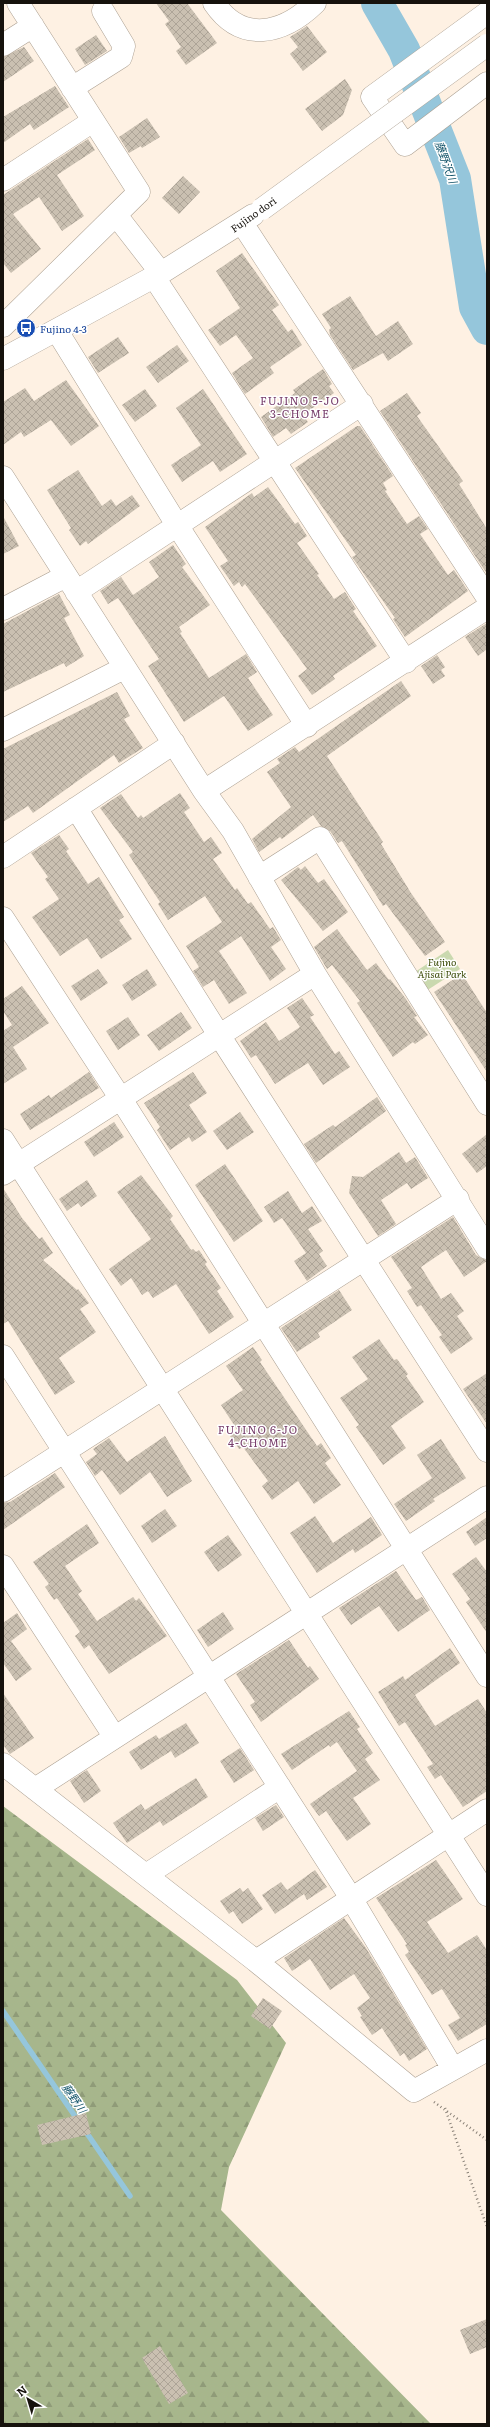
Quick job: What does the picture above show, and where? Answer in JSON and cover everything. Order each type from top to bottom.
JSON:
[{"type":"street","points":[[3,326],[139,192],[18,3]]},
{"type":"street","points":[[214,3],[222,16],[239,28],[262,32],[304,14],[315,3]]},
{"type":"street","points":[[72,88],[121,57],[124,46],[103,11]]},
{"type":"street","points":[[487,12],[372,97],[405,145],[487,83]]},
{"type":"street","points":[[3,45],[33,26]]},
{"type":"street","name":"Fujino dori","points":[[4,355],[57,331],[158,275],[242,223],[487,45]]},
{"type":"street","points":[[3,180],[93,121]]},
{"type":"street","points":[[116,215],[158,275],[275,460],[406,662]]},
{"type":"street","points":[[242,223],[487,597]]},
{"type":"street","points":[[57,331],[177,525],[307,726]]},
{"type":"street","points":[[3,609],[71,584],[177,525],[362,404]]},
{"type":"street","points":[[3,477],[11,505],[71,584],[204,791],[233,831],[315,974],[458,1199],[487,1248]]},
{"type":"street","points":[[204,791],[406,662],[487,608]]},
{"type":"street","points":[[3,730],[124,668]]},
{"type":"street","points":[[3,857],[174,743]]},
{"type":"street","points":[[76,808],[219,1036],[487,1451]]},
{"type":"street","points":[[259,877],[320,838],[487,1104]]},
{"type":"street","points":[[3,918],[121,1099],[487,1676]]},
{"type":"street","points":[[11,1169],[315,974]]},
{"type":"street","points":[[3,1140],[11,1169],[162,1388],[487,1895]]},
{"type":"street","points":[[3,1490],[458,1199]]},
{"type":"street","points":[[3,1356],[351,1898],[453,2069]]},
{"type":"street","points":[[35,1789],[114,1736],[487,1497]]},
{"type":"street","points":[[3,1566],[114,1736]]},
{"type":"street","points":[[3,1764],[256,1961],[414,2091],[487,2050]]},
{"type":"street","points":[[146,1875],[280,1787]]},
{"type":"street","points":[[256,1961],[487,1810]]},
{"type":"path","points":[[414,2091],[445,2108],[487,2140]]},
{"type":"path","points":[[445,2108],[487,2227]]},
{"type":"green space","name":"Fujino Ajisai Park","points":[[448,950],[460,969],[426,991],[415,972]]},
{"type":"green space","points":[[3,1806],[237,1980],[286,2043],[229,2167],[221,2210],[431,2424],[3,2424]]},
{"type":"building","points":[[156,3],[187,3],[217,43],[186,65],[176,51],[181,47],[165,24],[169,21]]},
{"type":"building","points":[[307,26],[327,52],[303,71],[290,54],[298,47],[290,37]]},
{"type":"building","points":[[96,35],[107,51],[85,65],[75,49]]},
{"type":"building","points":[[24,47],[34,61],[3,82],[3,57]]},
{"type":"building","points":[[345,79],[352,90],[343,115],[322,131],[305,109]]},
{"type":"building","points":[[55,86],[69,107],[34,130],[30,124],[3,143],[3,117]]},
{"type":"building","points":[[147,118],[160,137],[142,148],[141,146],[129,153],[119,137]]},
{"type":"building","points":[[88,139],[95,150],[57,175],[84,216],[62,231],[39,197],[13,214],[41,249],[11,273],[3,263],[3,195]]},
{"type":"building","points":[[183,176],[200,192],[179,214],[162,198]]},
{"type":"building","points":[[242,253],[279,305],[272,310],[288,332],[292,329],[302,345],[270,367],[274,373],[245,394],[232,373],[253,358],[236,335],[220,346],[208,330],[240,308],[216,271]]},
{"type":"building","points":[[350,296],[376,336],[398,321],[413,344],[388,361],[383,353],[353,370],[330,335],[329,330],[331,328],[322,314]]},
{"type":"building","points":[[118,337],[129,353],[98,373],[88,357]]},
{"type":"building","points":[[177,345],[189,361],[158,383],[146,367]]},
{"type":"building","points":[[323,369],[332,384],[329,386],[334,393],[303,415],[308,422],[291,434],[286,428],[273,437],[261,417],[295,393],[293,390]]},
{"type":"building","points":[[66,380],[99,426],[71,446],[51,420],[24,437],[21,432],[3,445],[3,402],[25,388],[34,401]]},
{"type":"building","points":[[145,389],[157,406],[135,422],[122,405]]},
{"type":"building","points":[[203,389],[247,454],[220,472],[213,461],[182,482],[171,465],[201,445],[176,408]]},
{"type":"building","points":[[407,393],[421,413],[417,416],[463,481],[459,484],[487,529],[487,574],[380,411]]},
{"type":"building","points":[[357,426],[360,426],[393,476],[383,483],[387,490],[385,491],[407,524],[419,516],[428,529],[420,534],[448,575],[454,570],[468,591],[405,637],[393,619],[395,618],[352,557],[356,555],[295,468]]},
{"type":"building","points":[[78,470],[102,506],[111,499],[116,506],[132,495],[140,506],[88,544],[86,541],[80,546],[69,530],[71,528],[47,490]]},
{"type":"building","points":[[268,487],[295,524],[298,522],[307,536],[297,543],[319,574],[317,575],[334,599],[345,592],[356,609],[353,611],[377,646],[333,676],[335,679],[312,695],[298,676],[307,669],[245,584],[242,587],[239,582],[234,586],[220,566],[228,561],[205,527],[252,493],[254,497]]},
{"type":"building","points":[[3,516],[19,546],[3,554]]},
{"type":"building","points":[[173,545],[186,564],[182,567],[210,605],[179,627],[182,632],[180,633],[209,678],[246,654],[257,672],[248,678],[273,715],[248,731],[224,696],[184,722],[148,666],[159,659],[118,598],[108,604],[100,591],[121,577],[133,595],[159,577],[149,562]]},
{"type":"building","points":[[59,594],[70,615],[64,618],[84,656],[66,667],[64,663],[3,692],[3,624]]},
{"type":"building","points":[[487,623],[487,649],[478,656],[465,637]]},
{"type":"building","points":[[437,655],[445,667],[441,670],[445,676],[433,684],[421,666]]},
{"type":"building","points":[[401,681],[411,696],[327,756],[383,842],[381,844],[411,893],[445,942],[425,956],[386,904],[383,906],[342,841],[338,843],[330,831],[321,826],[313,815],[282,839],[280,837],[259,852],[252,839],[291,807],[267,772],[280,763],[277,759],[295,747],[299,752]]},
{"type":"building","points":[[117,692],[130,716],[124,719],[143,748],[119,763],[114,755],[33,813],[28,806],[3,822],[3,749]]},
{"type":"building","points":[[180,793],[190,808],[184,812],[204,842],[211,837],[222,853],[213,859],[235,890],[237,888],[248,904],[251,902],[270,929],[273,927],[281,940],[271,947],[286,969],[270,981],[241,936],[219,951],[247,993],[229,1004],[214,980],[203,987],[193,971],[199,967],[186,946],[222,922],[205,896],[168,920],[158,904],[160,902],[129,855],[133,852],[100,808],[121,794],[138,818],[141,815],[143,818]]},
{"type":"building","points":[[59,835],[69,849],[66,851],[88,884],[99,877],[124,917],[119,920],[132,939],[101,959],[87,938],[60,956],[32,917],[59,899],[45,879],[48,877],[31,853]]},
{"type":"building","points":[[305,866],[318,883],[324,879],[348,912],[323,931],[281,880],[298,867],[301,870]]},
{"type":"building","points":[[337,929],[367,970],[376,963],[389,980],[390,979],[406,999],[417,1016],[414,1017],[428,1035],[415,1044],[413,1042],[393,1057],[357,1003],[360,1001],[332,965],[327,969],[314,947]]},
{"type":"building","points":[[98,969],[108,983],[81,1001],[71,986]]},
{"type":"building","points":[[147,969],[157,985],[132,1001],[122,985]]},
{"type":"building","points":[[462,974],[487,1013],[487,1072],[434,992]]},
{"type":"building","points":[[22,986],[49,1023],[13,1047],[27,1069],[3,1084],[3,1031],[12,1025],[3,1011],[3,999]]},
{"type":"building","points":[[302,998],[314,1015],[310,1017],[335,1054],[339,1051],[350,1067],[323,1085],[308,1063],[275,1084],[256,1055],[251,1058],[240,1041],[266,1022],[279,1041],[300,1027],[287,1008]]},
{"type":"building","points":[[181,1012],[192,1028],[159,1051],[147,1035]]},
{"type":"building","points":[[128,1017],[140,1035],[118,1050],[106,1031]]},
{"type":"building","points":[[89,1072],[99,1088],[30,1130],[20,1114],[49,1095],[51,1098]]},
{"type":"building","points":[[193,1072],[207,1093],[189,1105],[207,1132],[192,1142],[189,1137],[170,1150],[157,1130],[160,1127],[144,1103]]},
{"type":"building","points":[[377,1097],[386,1111],[316,1163],[304,1144],[333,1125],[335,1127]]},
{"type":"building","points":[[240,1112],[254,1132],[227,1150],[213,1131]]},
{"type":"building","points":[[114,1122],[124,1137],[94,1157],[84,1142]]},
{"type":"building","points":[[487,1134],[487,1166],[477,1173],[462,1154]]},
{"type":"building","points":[[399,1152],[406,1163],[415,1157],[428,1178],[411,1189],[407,1183],[381,1200],[396,1224],[378,1236],[349,1193],[352,1176],[363,1177]]},
{"type":"building","points":[[225,1164],[263,1221],[234,1242],[195,1185]]},
{"type":"building","points":[[141,1175],[173,1216],[170,1219],[191,1250],[193,1249],[196,1252],[199,1250],[207,1262],[205,1264],[221,1288],[217,1291],[234,1317],[209,1334],[176,1284],[153,1298],[148,1291],[142,1295],[131,1278],[121,1286],[109,1269],[151,1239],[117,1192]]},
{"type":"building","points":[[87,1180],[97,1196],[81,1207],[78,1203],[67,1211],[59,1199]]},
{"type":"building","points":[[3,1188],[22,1218],[39,1239],[42,1237],[53,1253],[43,1260],[77,1290],[78,1289],[89,1303],[80,1309],[96,1332],[59,1358],[75,1382],[55,1395],[8,1321],[3,1324]]},
{"type":"building","points":[[288,1191],[302,1213],[312,1206],[322,1221],[308,1229],[323,1251],[319,1254],[327,1266],[307,1281],[294,1261],[306,1253],[282,1218],[274,1223],[264,1207]]},
{"type":"building","points":[[453,1217],[476,1255],[487,1261],[464,1277],[446,1250],[421,1267],[441,1299],[451,1293],[464,1311],[457,1316],[473,1339],[451,1354],[439,1337],[442,1335],[421,1305],[417,1307],[407,1291],[412,1288],[391,1257]]},
{"type":"building","points":[[339,1290],[352,1310],[318,1333],[320,1337],[297,1352],[281,1328]]},
{"type":"building","points":[[379,1339],[394,1360],[397,1359],[408,1374],[406,1376],[424,1402],[391,1426],[406,1448],[383,1465],[356,1427],[359,1425],[340,1398],[368,1379],[352,1357]]},
{"type":"building","points":[[253,1347],[262,1360],[260,1362],[317,1446],[321,1443],[331,1458],[325,1463],[341,1485],[314,1504],[298,1481],[272,1500],[262,1486],[268,1481],[243,1447],[239,1449],[230,1436],[238,1431],[221,1405],[243,1390],[226,1366]]},
{"type":"building","points":[[487,1373],[487,1424],[463,1389]]},
{"type":"building","points":[[165,1436],[192,1481],[167,1497],[150,1472],[120,1495],[102,1470],[95,1476],[86,1462],[97,1454],[93,1449],[109,1438],[127,1462]]},
{"type":"building","points":[[441,1439],[466,1478],[433,1499],[435,1501],[406,1521],[394,1504],[432,1478],[417,1455]]},
{"type":"building","points":[[55,1473],[65,1487],[3,1530],[3,1503],[10,1502]]},
{"type":"building","points":[[165,1509],[177,1526],[152,1543],[141,1526]]},
{"type":"building","points":[[315,1516],[333,1543],[371,1517],[382,1535],[355,1553],[353,1549],[317,1573],[290,1533]]},
{"type":"building","points":[[487,1517],[487,1538],[475,1546],[466,1532]]},
{"type":"building","points":[[87,1524],[99,1543],[65,1566],[82,1591],[78,1594],[97,1621],[133,1597],[136,1601],[139,1598],[167,1636],[109,1674],[89,1645],[84,1649],[75,1636],[80,1632],[57,1598],[54,1600],[45,1587],[49,1584],[33,1562]]},
{"type":"building","points":[[228,1535],[242,1555],[218,1572],[204,1552]]},
{"type":"building","points":[[476,1557],[487,1572],[487,1633],[466,1602],[470,1599],[452,1574]]},
{"type":"building","points":[[396,1571],[416,1600],[422,1597],[430,1610],[398,1632],[379,1606],[351,1625],[339,1608]]},
{"type":"building","points":[[223,1612],[234,1629],[208,1647],[197,1630]]},
{"type":"building","points":[[17,1613],[27,1629],[11,1641],[32,1669],[16,1681],[3,1663],[3,1623]]},
{"type":"building","points":[[289,1640],[308,1668],[310,1666],[319,1679],[261,1722],[250,1705],[255,1702],[236,1674]]},
{"type":"building","points":[[450,1648],[460,1663],[415,1695],[435,1726],[478,1699],[487,1713],[487,1791],[463,1807],[441,1775],[435,1779],[427,1767],[433,1764],[405,1722],[399,1726],[378,1692],[403,1676],[405,1680]]},
{"type":"building","points":[[3,1693],[34,1738],[10,1754],[3,1745]]},
{"type":"building","points":[[349,1711],[360,1727],[357,1729],[373,1753],[365,1759],[380,1780],[353,1798],[371,1824],[347,1841],[326,1811],[319,1816],[310,1804],[357,1771],[337,1742],[330,1747],[329,1745],[292,1770],[281,1754]]},
{"type":"building","points":[[186,1723],[199,1743],[175,1758],[171,1751],[141,1770],[129,1752],[156,1735],[159,1739]]},
{"type":"building","points":[[240,1748],[254,1770],[234,1783],[220,1761]]},
{"type":"building","points":[[87,1770],[101,1791],[84,1803],[70,1781]]},
{"type":"building","points":[[196,1778],[208,1797],[163,1826],[160,1821],[127,1843],[113,1823],[141,1804],[145,1810]]},
{"type":"building","points":[[276,1805],[284,1817],[263,1831],[255,1818]]},
{"type":"building","points":[[436,1860],[463,1899],[427,1922],[448,1953],[477,1935],[487,1950],[487,2024],[458,2041],[448,2025],[460,2018],[442,1989],[432,1995],[405,1955],[409,1952],[405,1945],[407,1944],[376,1898]]},
{"type":"building","points":[[315,1870],[327,1887],[307,1900],[304,1894],[275,1914],[262,1895],[281,1882],[287,1890]]},
{"type":"building","points":[[240,1888],[243,1892],[248,1888],[263,1909],[242,1924],[233,1911],[229,1914],[220,1901]]},
{"type":"building","points":[[344,1918],[366,1948],[427,2049],[409,2061],[404,2053],[400,2056],[382,2028],[372,2035],[360,2017],[362,2016],[357,2008],[370,1998],[354,1974],[330,1990],[310,1959],[292,1971],[284,1958]]},
{"type":"building","points":[[263,1998],[282,2011],[270,2029],[251,2016]]},
{"type":"building","points":[[86,2113],[91,2134],[42,2145],[37,2125]]},
{"type":"building","points":[[487,2319],[487,2347],[470,2354],[460,2330]]},
{"type":"building","points":[[160,2346],[188,2393],[169,2404],[142,2358]]},
{"type":"waterway","name":"藤野沢川","points":[[377,3],[404,50],[455,179],[475,307],[487,329]]},
{"type":"waterway","name":"藤野川","points":[[3,2011],[79,2122]]},
{"type":"waterway","name":"藤野川","points":[[84,2129],[130,2196]]},
{"type":"place","name":"Fujino 4-3","points":[[26,328]]},
{"type":"district","name":"FUJINO 5-JO 3-CHOME","points":[[300,406]]},
{"type":"district","name":"FUJINO 6-JO 4-CHOME","points":[[258,1435]]}]
